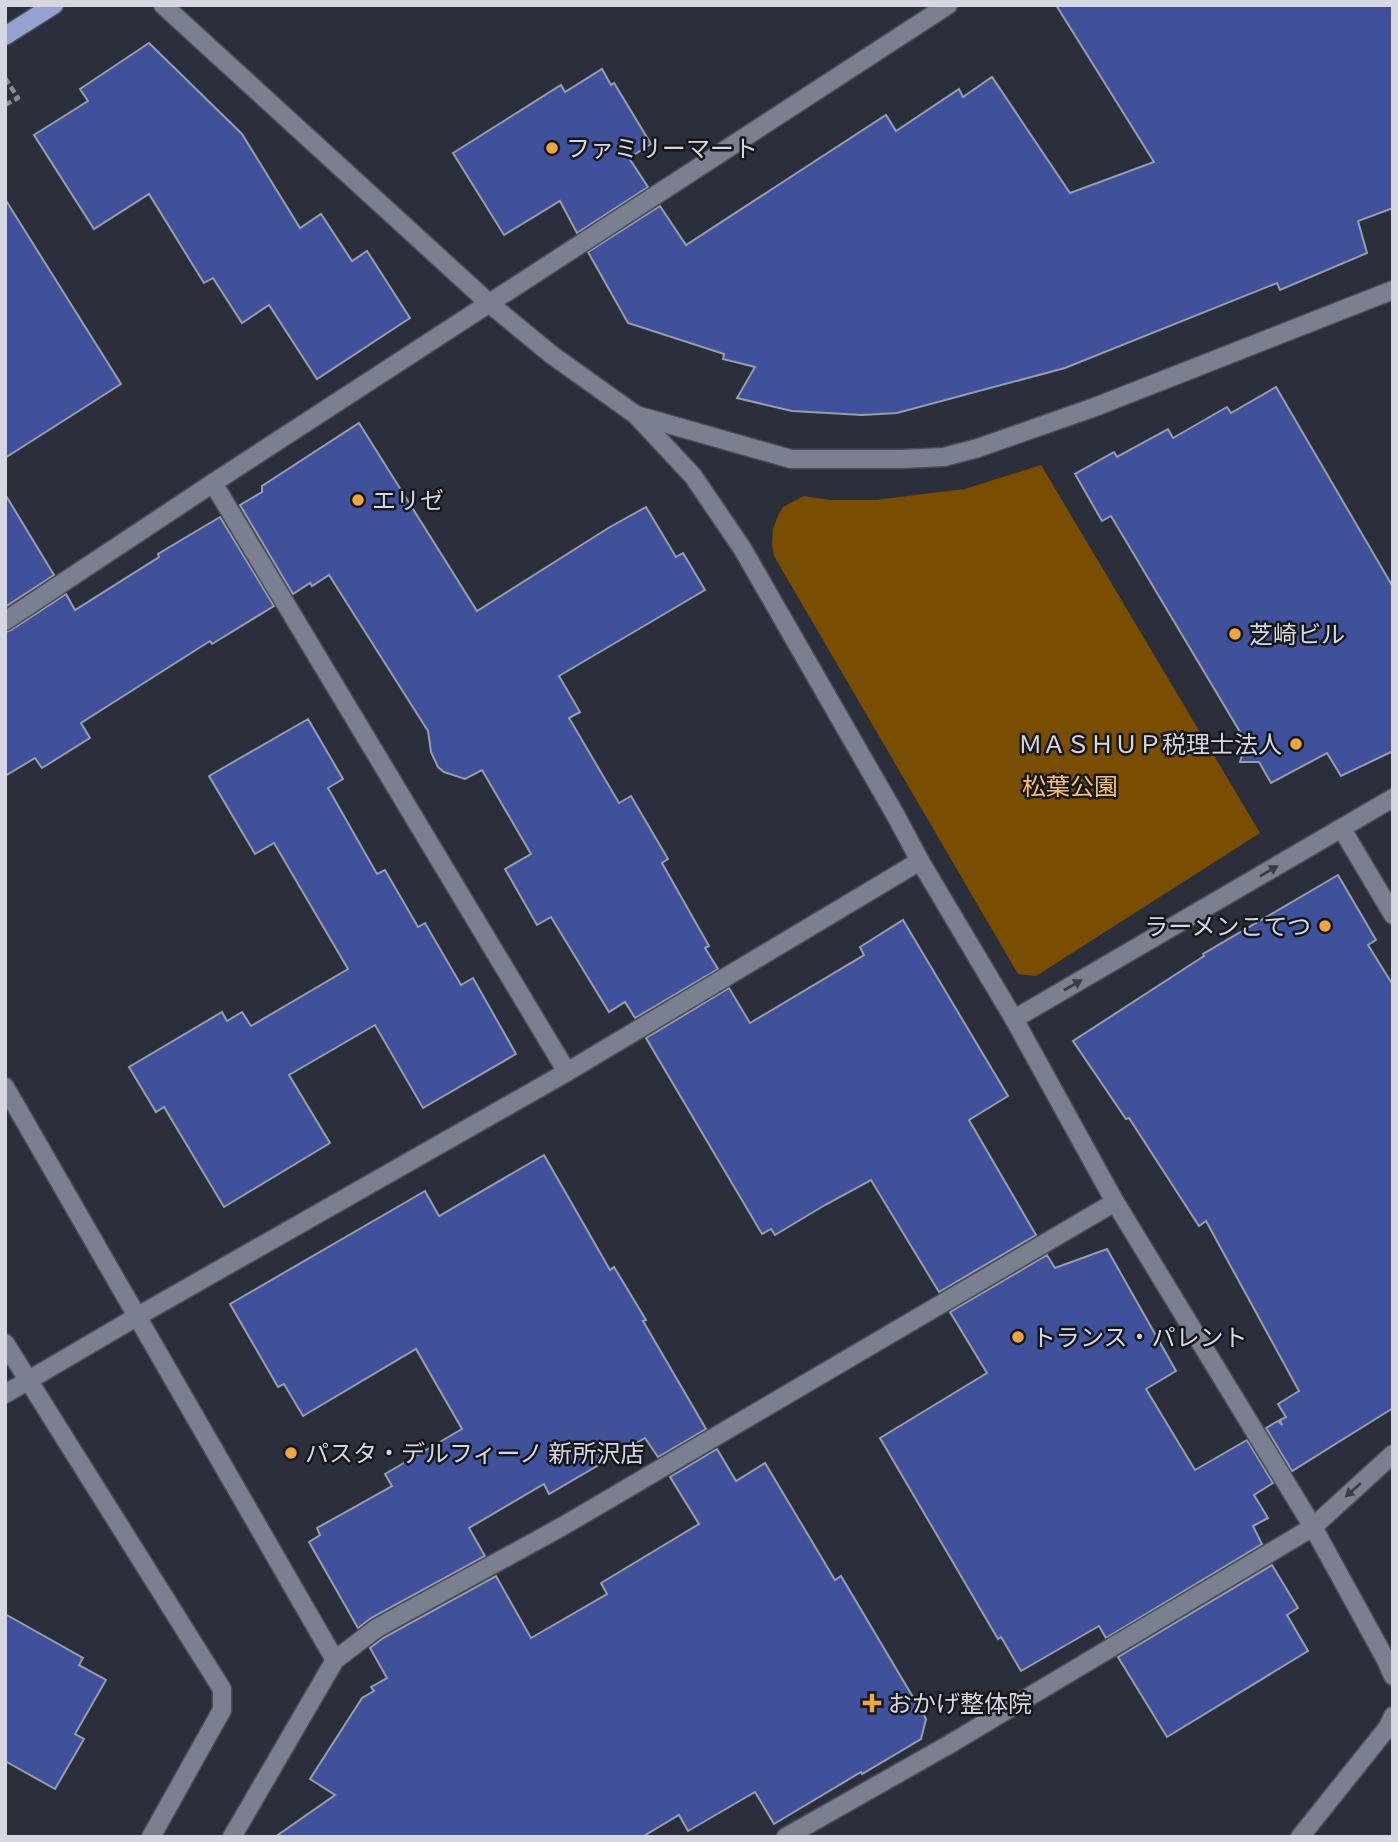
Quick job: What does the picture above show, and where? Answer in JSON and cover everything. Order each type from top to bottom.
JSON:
[{"type":"main road","points":[[5,36],[54,5]]},
{"type":"street","points":[[163,5],[490,304],[552,355],[636,415],[693,476],[742,548],[896,816],[919,861],[1014,1019],[1115,1202],[1313,1527],[1387,1660],[1393,1676]]},
{"type":"street","points":[[5,621],[213,482],[948,5]]},
{"type":"street","points":[[636,415],[791,458],[845,460],[944,457],[978,449],[1094,407],[1393,290]]},
{"type":"street","points":[[213,482],[567,1072]]},
{"type":"street","points":[[1014,1019],[1393,798]]},
{"type":"street","points":[[1342,829],[1393,915]]},
{"type":"street","points":[[5,1394],[567,1072],[919,861]]},
{"type":"street","points":[[5,1087],[335,1660]]},
{"type":"street","points":[[232,1837],[335,1660],[377,1628],[563,1526],[1115,1202]]},
{"type":"street","points":[[5,1343],[222,1689],[222,1710],[151,1837]]},
{"type":"street","points":[[786,1837],[950,1744],[1313,1527],[1393,1454]]},
{"type":"street","points":[[1300,1837],[1388,1727],[1393,1716]]},
{"type":"path","points":[[5,78],[18,97],[5,105]]},
{"type":"green space","name":"松葉公園","points":[[1041,465],[1260,833],[1036,976],[1018,974],[774,556],[772,544],[773,529],[783,507],[804,496],[830,500],[876,500],[965,489]]},
{"type":"building","points":[[1056,5],[1393,5],[1393,208],[1358,221],[1367,253],[1280,290],[1277,283],[1065,368],[897,413],[862,415],[792,411],[737,398],[755,367],[723,359],[724,354],[628,323],[588,252],[660,206],[686,245],[886,115],[896,131],[959,89],[963,97],[992,77],[1070,193],[1154,162]]},
{"type":"building","points":[[149,43],[242,134],[300,228],[321,214],[352,261],[367,251],[410,318],[317,379],[269,305],[242,323],[213,278],[204,283],[149,194],[94,229],[34,135],[88,101],[80,89]]},
{"type":"building","name":"ファミリーマート","points":[[602,69],[611,85],[614,83],[651,144],[629,158],[648,187],[577,233],[560,201],[504,235],[453,153],[561,85],[565,92]]},
{"type":"building","points":[[5,199],[121,384],[5,458]]},
{"type":"building","points":[[1276,387],[1393,587],[1393,751],[1341,776],[1327,753],[1271,783],[1259,762],[1240,762],[1246,742],[1111,516],[1102,521],[1075,474],[1114,452],[1117,457],[1168,429],[1173,438],[1227,407],[1231,413]]},
{"type":"building","points":[[359,423],[477,611],[646,507],[676,557],[683,553],[705,590],[559,676],[580,712],[569,718],[619,803],[631,796],[668,859],[662,863],[709,946],[705,948],[718,969],[635,1018],[625,1002],[609,1012],[551,917],[537,925],[505,869],[531,854],[482,770],[465,779],[444,772],[438,767],[431,752],[428,731],[329,575],[293,594],[240,505],[262,492],[262,486]]},
{"type":"building","points":[[5,494],[54,575],[5,607]]},
{"type":"building","points":[[220,517],[274,606],[212,644],[210,641],[81,723],[90,738],[42,768],[35,758],[5,776],[5,632],[66,594],[75,610],[159,557],[158,554]]},
{"type":"building","points":[[308,719],[343,779],[328,788],[377,874],[385,870],[418,927],[425,923],[461,985],[473,978],[516,1054],[423,1108],[375,1025],[289,1075],[330,1143],[224,1207],[164,1107],[156,1112],[129,1067],[222,1012],[227,1021],[242,1012],[251,1026],[348,969],[274,843],[255,854],[209,776]]},
{"type":"building","points":[[1338,875],[1376,940],[1368,945],[1393,985],[1393,1408],[1292,1471],[1266,1428],[1278,1421],[1282,1425],[1280,1420],[1286,1417],[1278,1404],[1299,1391],[1206,1221],[1199,1226],[1129,1118],[1126,1119],[1073,1041],[1204,956],[1203,954]]},
{"type":"building","points":[[903,920],[1008,1096],[969,1120],[1036,1235],[939,1292],[871,1180],[775,1235],[771,1229],[762,1234],[646,1038],[729,988],[750,1023],[864,955],[860,947]]},
{"type":"building","points":[[544,1155],[610,1270],[614,1267],[646,1320],[643,1321],[706,1429],[658,1457],[645,1438],[549,1494],[544,1484],[469,1528],[485,1556],[371,1618],[358,1628],[309,1542],[320,1535],[317,1528],[392,1486],[385,1474],[462,1429],[416,1349],[303,1416],[284,1384],[278,1387],[230,1304],[425,1191],[439,1216]]},
{"type":"building","points":[[1107,1249],[1176,1371],[1146,1389],[1195,1470],[1247,1440],[1273,1483],[1254,1495],[1268,1518],[1253,1526],[1262,1544],[1106,1638],[1099,1626],[1021,1671],[1001,1637],[998,1639],[880,1438],[987,1373],[950,1312],[1047,1255],[1055,1268]]},
{"type":"building","points":[[717,1449],[736,1481],[765,1463],[835,1580],[841,1576],[926,1719],[921,1739],[774,1824],[755,1792],[688,1831],[679,1815],[642,1837],[275,1837],[335,1795],[310,1779],[362,1698],[374,1691],[371,1687],[387,1678],[370,1648],[383,1638],[496,1576],[531,1638],[607,1594],[601,1583],[699,1524],[670,1477]]},
{"type":"building","points":[[1272,1565],[1298,1608],[1287,1615],[1308,1651],[1167,1737],[1118,1657]]},
{"type":"building","points":[[5,1614],[83,1658],[79,1665],[106,1680],[75,1734],[84,1739],[55,1789],[5,1761]]},
{"type":"place","name":"ファミリーマート","points":[[552,148]]},
{"type":"place","name":"エリゼ","points":[[358,500]]},
{"type":"place","name":"芝崎ビル","points":[[1235,634]]},
{"type":"place","name":"ＭＡＳＨＵＰ税理士法人","points":[[1296,744]]},
{"type":"place","name":"ラーメンこてつ","points":[[1325,926]]},
{"type":"place","name":"トランス・パレント","points":[[1018,1337]]},
{"type":"place","name":"パスタ・デルフィーノ 新所沢店","points":[[291,1453]]},
{"type":"place","name":"おかげ整体院","points":[[872,1703]]}]
